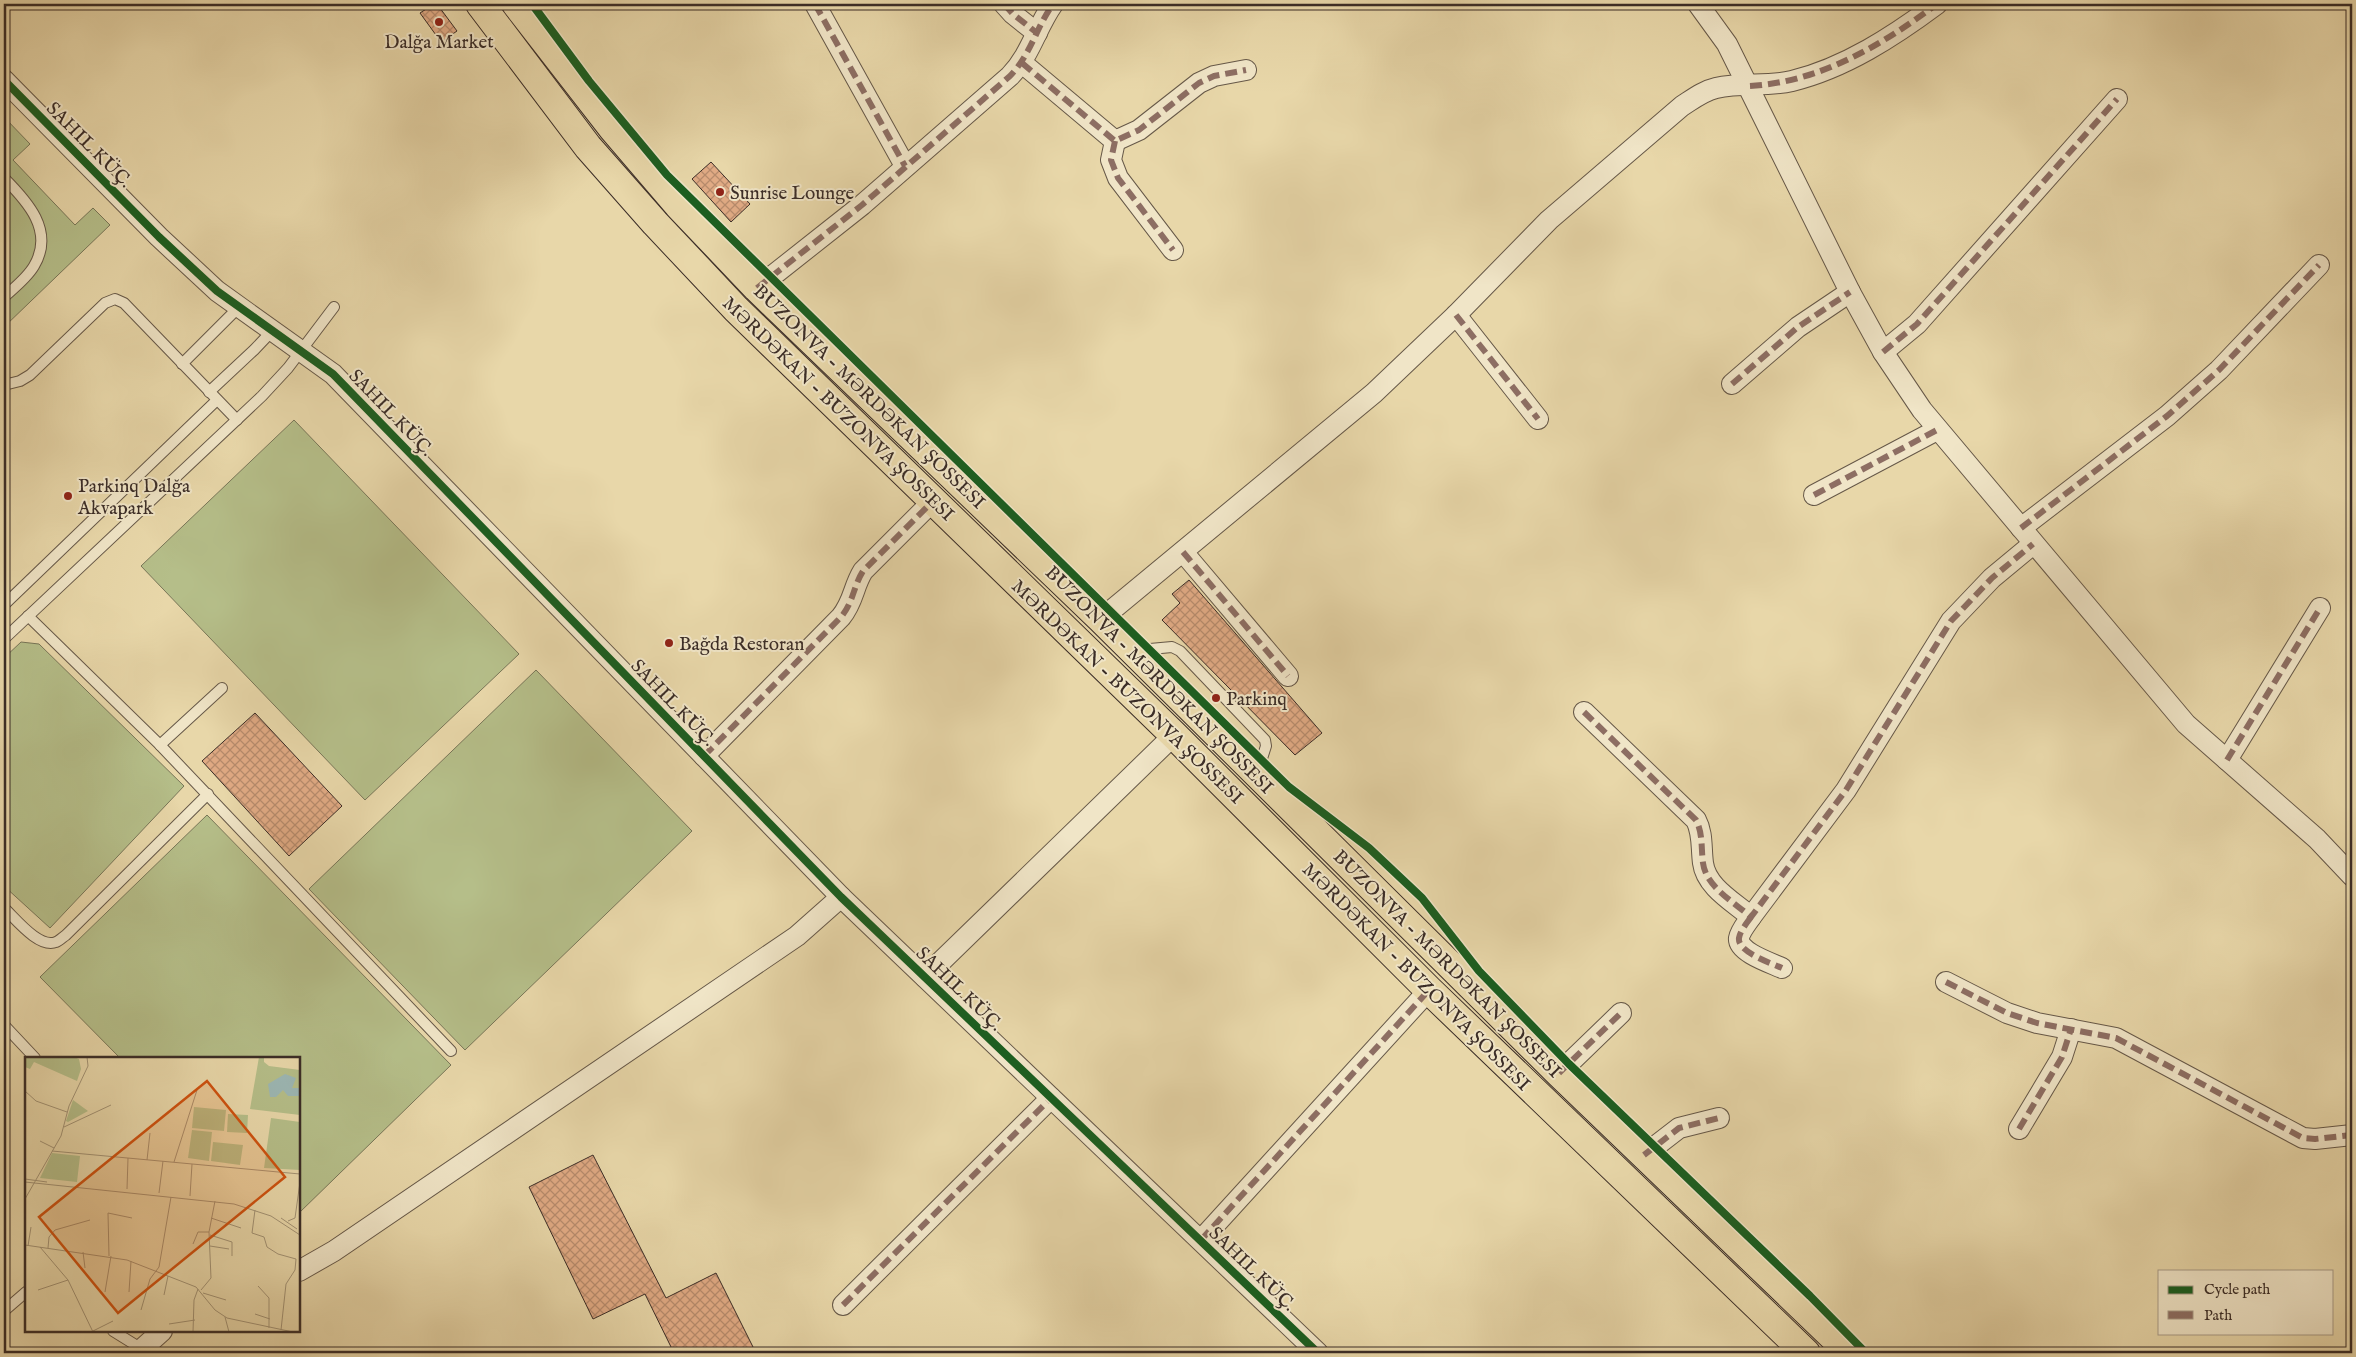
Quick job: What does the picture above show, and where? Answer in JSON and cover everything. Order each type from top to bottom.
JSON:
[{"type":"main road","name":"MƏRDƏKAN - BUZONVA ŞOSSESI","points":[[480,4],[588,146],[655,224],[736,309],[1174,735],[1429,990],[1806,1353]]},
{"type":"main road","name":"BUZONVA - MƏRDƏKAN ŞOSSESI","points":[[516,4],[618,136],[678,205],[757,288],[1101,619],[1559,1073],[1850,1353]]},
{"type":"street","points":[[815,4],[905,166]]},
{"type":"street","points":[[1004,4],[1013,14],[1037,33]]},
{"type":"street","points":[[757,288],[862,205],[1010,76],[1022,63],[1053,4]]},
{"type":"street","points":[[1698,4],[1728,44],[1850,292],[1883,352],[1937,430],[2186,724],[2317,839],[2352,876]]},
{"type":"street","points":[[1101,619],[1374,393],[1549,220],[1682,106],[1703,92],[1716,88],[1794,81],[1846,61],[1909,24],[1937,4]]},
{"type":"street","points":[[1022,63],[1115,141]]},
{"type":"street","points":[[1115,141],[1139,130],[1199,83],[1214,76],[1246,70]]},
{"type":"street","name":"SAHIL KÜÇ.","points":[[4,80],[192,270],[238,308],[302,350],[333,374],[841,897],[1318,1353]]},
{"type":"street","points":[[1883,352],[1917,324],[2117,99]]},
{"type":"street","points":[[1115,141],[1111,160],[1118,178],[1172,250]]},
{"type":"street","points":[[2021,528],[2167,416],[2218,370],[2318,265]]},
{"type":"street","points":[[1732,384],[1798,327],[1850,292]]},
{"type":"street","points":[[1456,314],[1538,419]]},
{"type":"street","points":[[1814,495],[1937,430]]},
{"type":"street","points":[[704,756],[841,617],[851,605],[857,580],[863,572],[933,501]]},
{"type":"street","points":[[1782,968],[1747,952],[1739,941],[1740,935],[1751,917],[1846,790],[1951,621],[1992,578],[2033,544]]},
{"type":"street","points":[[1184,552],[1288,676]]},
{"type":"street","points":[[2227,760],[2320,608]]},
{"type":"street","points":[[1584,712],[1696,820],[1701,829],[1704,873],[1712,885],[1751,917]]},
{"type":"street","points":[[925,977],[1174,735]]},
{"type":"street","points":[[300,1270],[334,1251],[797,936],[841,897]]},
{"type":"street","points":[[1946,982],[2007,1014],[2036,1023],[2116,1038],[2303,1138],[2316,1139],[2352,1135]]},
{"type":"street","points":[[1201,1240],[1429,990]]},
{"type":"street","points":[[1559,1073],[1622,1013]]},
{"type":"street","points":[[2019,1129],[2059,1063],[2070,1029]]},
{"type":"street","points":[[843,1305],[1051,1098]]},
{"type":"street","points":[[1644,1155],[1679,1128],[1719,1118]]},
{"type":"street","points":[[142,1349],[161,1332]]},
{"type":"lane","points":[[4,178],[27,202],[35,215],[40,229],[41,244],[34,267],[4,297]]},
{"type":"lane","points":[[4,385],[20,381],[30,375],[105,303],[115,299],[124,304],[237,420]]},
{"type":"lane","points":[[4,639],[262,396],[302,350],[334,307]]},
{"type":"lane","points":[[182,364],[238,308]]},
{"type":"lane","points":[[209,392],[272,331]]},
{"type":"lane","points":[[4,606],[217,400]]},
{"type":"lane","points":[[28,616],[208,794],[451,1051]]},
{"type":"lane","points":[[160,745],[222,688]]},
{"type":"lane","points":[[4,908],[37,939],[46,943],[55,942],[66,935],[208,794]]},
{"type":"lane","points":[[4,1025],[34,1057]]},
{"type":"lane","points":[[4,1311],[25,1293]]},
{"type":"lane","points":[[115,1332],[142,1349]]},
{"type":"green space","points":[[4,117],[30,144],[13,160],[75,225],[93,208],[110,225],[4,327]]},
{"type":"green space","points":[[294,420],[519,654],[365,800],[141,566]]},
{"type":"green space","points":[[21,642],[39,644],[184,786],[50,928],[4,886],[4,658]]},
{"type":"green space","points":[[536,670],[692,831],[465,1050],[309,889]]},
{"type":"green space","points":[[207,815],[451,1065],[300,1212],[300,1057],[119,1057],[40,977]]},
{"type":"building","points":[[437,4],[457,31],[441,42],[420,13]]},
{"type":"building","points":[[711,162],[750,204],[731,222],[692,179]]},
{"type":"building","points":[[1189,580],[1322,733],[1295,755],[1162,620],[1180,603],[1172,594]]},
{"type":"building","points":[[255,713],[342,806],[289,856],[202,761]]},
{"type":"building","points":[[593,1155],[666,1298],[716,1273],[756,1353],[674,1353],[645,1294],[593,1319],[529,1187]]},
{"type":"marked path","points":[[815,4],[905,166]]},
{"type":"marked path","points":[[1004,4],[1013,14],[1037,33]]},
{"type":"marked path","points":[[757,288],[862,205],[1010,76],[1023,59],[1053,4]]},
{"type":"marked path","points":[[1750,86],[1776,83],[1801,77],[1849,59],[1894,34],[1937,4]]},
{"type":"marked path","points":[[1022,63],[1115,141],[1139,130],[1199,83],[1214,76],[1246,70]]},
{"type":"marked path","points":[[1883,352],[1917,324],[2117,99]]},
{"type":"marked path","points":[[1115,141],[1111,160],[1118,178],[1173,250]]},
{"type":"marked path","points":[[2021,528],[2167,416],[2219,370],[2319,265]]},
{"type":"marked path","points":[[1732,384],[1798,327],[1850,292]]},
{"type":"marked path","points":[[1456,315],[1538,419]]},
{"type":"marked path","points":[[1814,495],[1937,430]]},
{"type":"marked path","points":[[704,756],[841,617],[849,605],[863,571],[933,501]]},
{"type":"marked path","points":[[1584,712],[1696,820],[1701,835],[1705,872],[1715,887],[1751,917],[1846,790],[1951,621],[1992,578],[2033,544]]},
{"type":"marked path","points":[[1183,552],[1288,676]]},
{"type":"marked path","points":[[2227,760],[2320,608]]},
{"type":"marked path","points":[[1751,917],[1739,938],[1743,948],[1782,968]]},
{"type":"marked path","points":[[1946,982],[2007,1013],[2037,1023],[2116,1038],[2303,1138],[2315,1139],[2352,1135]]},
{"type":"marked path","points":[[1201,1240],[1429,990]]},
{"type":"marked path","points":[[1559,1073],[1621,1013]]},
{"type":"marked path","points":[[2019,1129],[2062,1057],[2071,1029]]},
{"type":"marked path","points":[[843,1305],[1051,1098]]},
{"type":"marked path","points":[[1644,1155],[1679,1128],[1719,1118]]},
{"type":"cycle path","points":[[532,4],[589,81],[667,175],[1289,787],[1369,848],[1422,898],[1479,971],[1569,1064],[1810,1296],[1866,1353]]},
{"type":"cycle path","points":[[4,80],[159,237],[217,291],[333,374],[841,897],[1318,1353]]},
{"type":"place","name":"Dalğa Market","points":[[439,22]]},
{"type":"place","name":"Sunrise Lounge","points":[[720,192]]},
{"type":"place","name":"Parkinq Dalğa Akvapark","points":[[68,496]]},
{"type":"place","name":"Bağda Restoran","points":[[669,643]]},
{"type":"place","name":"Parkinq","points":[[1216,698]]}]
